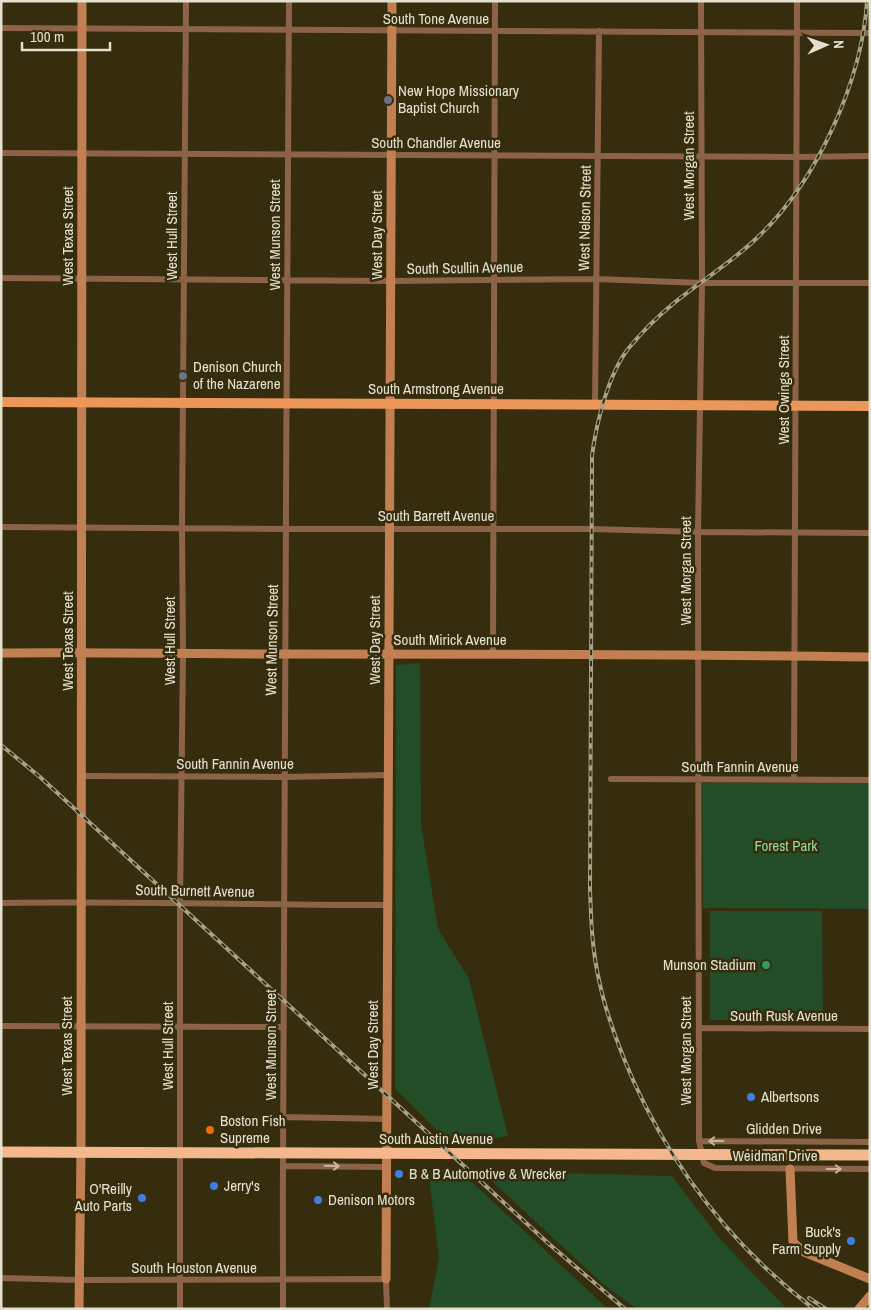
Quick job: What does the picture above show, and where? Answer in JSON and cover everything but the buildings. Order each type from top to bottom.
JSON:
[{"type":"highway","name":"South Austin Avenue","points":[[1,1152],[870,1155]]},
{"type":"main road","name":"South Armstrong Avenue","points":[[1,402],[870,406]]},
{"type":"street","name":"West Texas Street","points":[[79,1309],[82,776],[82,1]]},
{"type":"street","name":"West Hull Street","points":[[180,1309],[180,902],[186,1]]},
{"type":"street","name":"West Munson Street","points":[[283,1309],[284,654],[289,1]]},
{"type":"street","name":"West Day Street","points":[[386,1279],[392,1]]},
{"type":"street","points":[[493,654],[495,1]]},
{"type":"street","name":"West Morgan Street","points":[[699,1140],[698,532],[702,282],[701,1]]},
{"type":"street","name":"West Owings Street","points":[[794,779],[797,1]]},
{"type":"street","name":"South Tone Avenue","points":[[1,28],[870,33]]},
{"type":"street","name":"West Nelson Street","points":[[595,404],[599,31]]},
{"type":"street","name":"South Chandler Avenue","points":[[1,153],[870,156]]},
{"type":"street","name":"South Scullin Avenue","points":[[1,278],[391,281],[596,279],[870,283]]},
{"type":"street","name":"South Barrett Avenue","points":[[1,527],[592,529],[870,533]]},
{"type":"street","name":"South Mirick Avenue","points":[[1,653],[699,654],[870,657]]},
{"type":"street","name":"South Fannin Avenue","points":[[82,776],[284,777],[389,775]]},
{"type":"street","name":"South Fannin Avenue","points":[[610,779],[870,780]]},
{"type":"street","name":"South Burnett Avenue","points":[[1,902],[80,901],[388,905]]},
{"type":"street","points":[[1,1026],[284,1027]]},
{"type":"street","name":"South Rusk Avenue","points":[[698,1028],[870,1029]]},
{"type":"street","points":[[284,1117],[387,1119]]},
{"type":"street","name":"Glidden Drive","points":[[699,1140],[870,1142]]},
{"type":"street","name":"Weidman Drive","points":[[699,1140],[704,1163],[715,1168],[870,1169]]},
{"type":"street","points":[[283,1166],[387,1167]]},
{"type":"street","points":[[790,1169],[793,1242],[804,1252],[870,1279]]},
{"type":"street","name":"South Houston Avenue","points":[[1,1278],[79,1280],[386,1279]]},
{"type":"street","points":[[386,1279],[387,1309]]},
{"type":"street","points":[[859,1309],[870,1296]]},
{"type":"green space","points":[[420,663],[421,824],[438,929],[469,979],[508,1136],[452,1145],[395,1089],[396,665]]},
{"type":"green space","name":"Forest Park","points":[[702,783],[870,783],[870,909],[703,908]]},
{"type":"green space","name":"Munson Stadium","points":[[710,911],[822,911],[823,1020],[710,1020]]},
{"type":"green space","points":[[458,1169],[608,1309],[429,1309],[439,1258],[428,1170]]},
{"type":"green space","points":[[481,1171],[672,1176],[720,1239],[787,1309],[637,1309],[603,1284]]},
{"type":"railway","points":[[814,1309],[785,1285],[732,1234],[687,1176],[667,1146],[633,1080],[613,1031],[605,1005],[593,946],[590,889],[592,456],[596,429],[604,400],[614,372],[628,349],[655,319],[740,253],[760,235],[781,212],[818,158],[846,96],[856,64],[867,1]]},
{"type":"railway","points":[[1,745],[40,777],[549,1244],[625,1309]]},
{"type":"railway","points":[[809,1298],[826,1309]]},
{"type":"place","name":"New Hope Missionary Baptist Church","points":[[388,100]]},
{"type":"place","name":"Denison Church of the Nazarene","points":[[183,376]]},
{"type":"place","name":"Munson Stadium","points":[[766,965]]},
{"type":"place","name":"Albertsons","points":[[751,1097]]},
{"type":"place","name":"Boston Fish Supreme","points":[[210,1130]]},
{"type":"place","name":"B & B Automotive & Wrecker","points":[[399,1174]]},
{"type":"place","name":"Jerry's","points":[[214,1186]]},
{"type":"place","name":"O'Reilly Auto Parts","points":[[142,1198]]},
{"type":"place","name":"Denison Motors","points":[[318,1200]]},
{"type":"place","name":"Buck's Farm Supply","points":[[851,1241]]}]
